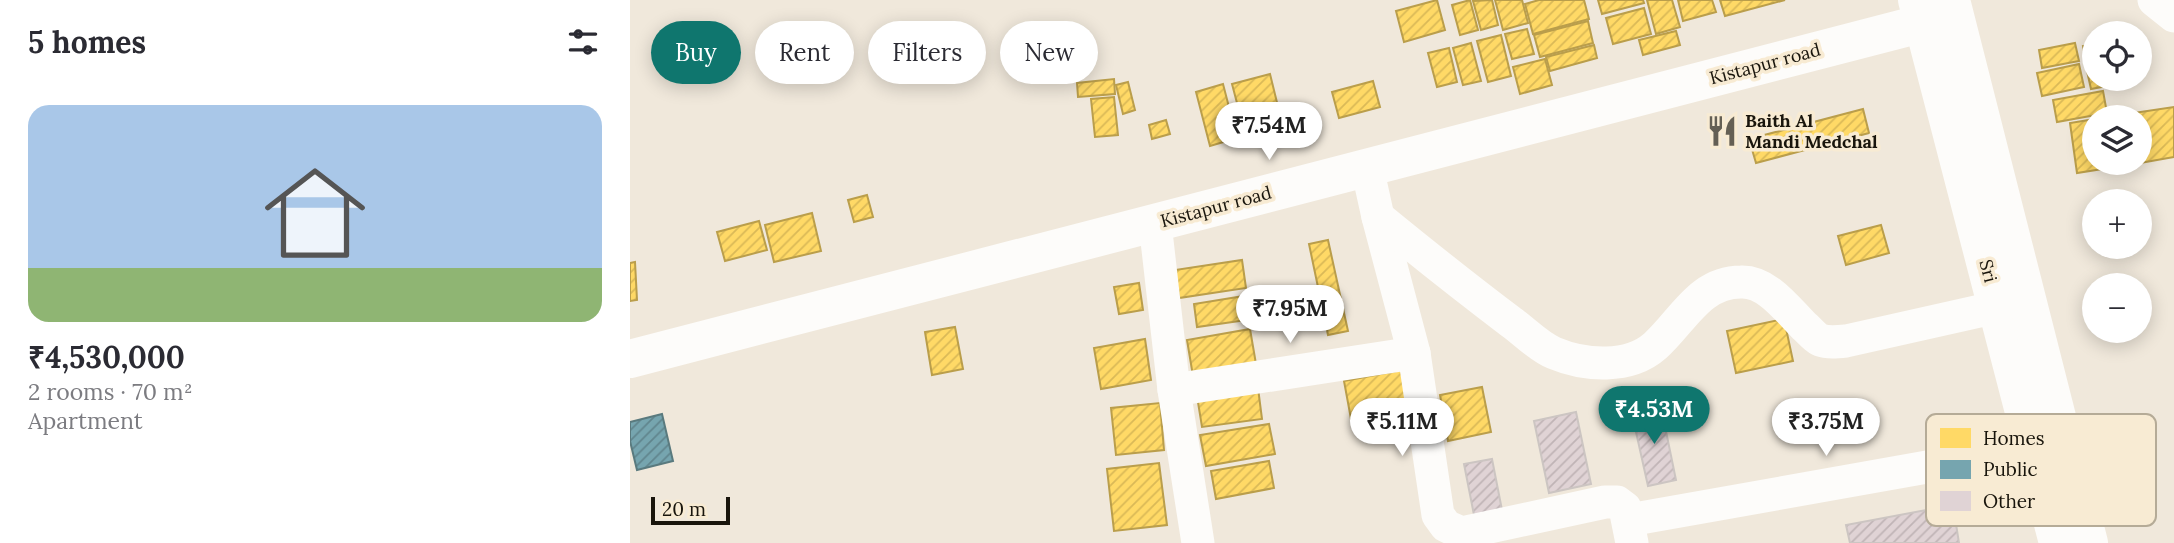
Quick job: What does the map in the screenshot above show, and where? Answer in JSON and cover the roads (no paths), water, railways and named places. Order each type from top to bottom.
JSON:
[{"type":"main road","name":"Kistapur road","points":[[630,359],[1367,167],[1931,8]]},
{"type":"main road","points":[[1931,8],[2013,304],[2048,414]]},
{"type":"main road","points":[[2013,304],[2029,414]]},
{"type":"main road","points":[[2054,526],[2058,543]]},
{"type":"main road","points":[[2084,526],[2089,543]]},
{"type":"street","points":[[2154,0],[2174,16]]},
{"type":"street","points":[[1367,167],[1414,353],[1438,515],[1446,526],[1462,533],[1481,536],[1605,502],[1617,502],[1625,508],[1630,532],[1926,470]]},
{"type":"street","points":[[1378,217],[1450,277],[1553,353],[1601,364],[1631,360],[1652,349],[1697,299],[1710,289],[1739,282],[1754,282],[1767,290],[1818,339],[1830,342],[1846,341],[2013,304]]},
{"type":"street","points":[[1155,223],[1174,390],[1198,543]]},
{"type":"street","points":[[1174,390],[1414,353]]},
{"type":"place","name":"Baith Al Mandi Medchal","points":[[1722,131]]}]
